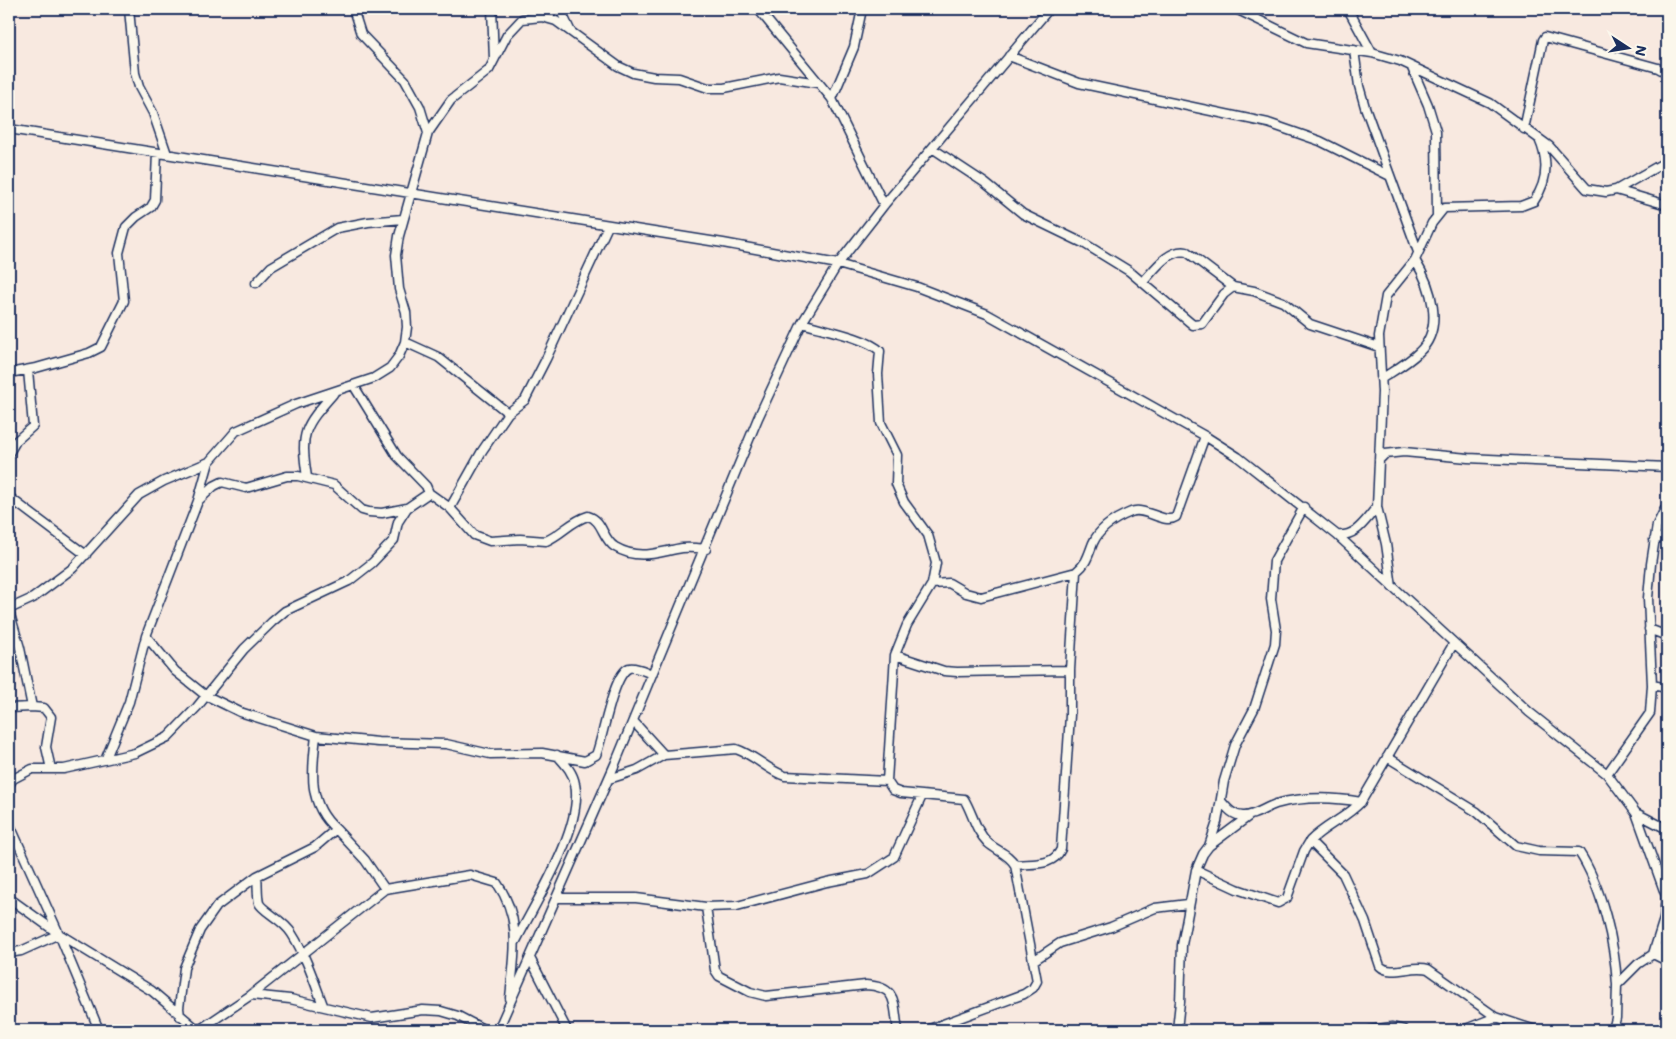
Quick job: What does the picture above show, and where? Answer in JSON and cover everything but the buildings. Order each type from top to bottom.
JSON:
[{"type":"street","points":[[129,9],[135,73],[153,113],[167,154]]},
{"type":"street","points":[[352,9],[361,34],[405,80],[420,107],[428,133]]},
{"type":"street","points":[[492,9],[494,62]]},
{"type":"street","points":[[560,9],[570,30]]},
{"type":"street","points":[[758,9],[832,99],[884,205]]},
{"type":"street","points":[[832,99],[854,47],[862,9]]},
{"type":"street","points":[[498,1030],[609,780],[706,549],[758,418],[802,323],[838,264],[884,205],[1049,9]]},
{"type":"street","points":[[1236,9],[1306,43],[1372,53],[1400,61],[1490,103],[1557,153],[1584,187],[1606,192],[1616,190],[1667,161]]},
{"type":"street","points":[[1348,9],[1372,53]]},
{"type":"street","points":[[106,758],[130,702],[146,636],[198,502],[209,462],[236,431],[296,404],[354,386],[390,368],[405,342],[406,312],[396,272],[396,255],[403,219],[428,133],[451,100],[481,77],[494,62],[507,35],[522,19],[542,17],[556,21],[618,66],[633,73],[654,77],[679,78],[708,88],[724,88],[779,77],[818,83]]},
{"type":"street","points":[[1524,129],[1542,40],[1545,37],[1658,68],[1667,73]]},
{"type":"street","points":[[1354,50],[1358,86],[1418,252]]},
{"type":"street","points":[[1009,56],[1079,83],[1268,123],[1320,142],[1390,176]]},
{"type":"street","points":[[1412,68],[1428,105],[1436,130],[1437,215]]},
{"type":"street","points":[[9,129],[723,243],[838,264],[917,287],[987,314],[1206,436],[1238,457],[1304,507],[1337,535],[1529,712],[1607,774],[1636,812],[1667,898],[1664,919],[1653,954]]},
{"type":"street","points":[[1392,587],[1386,544],[1377,507],[1381,379],[1379,347],[1386,296],[1415,260],[1437,215],[1444,208],[1521,206],[1534,201],[1545,178],[1547,164],[1546,153],[1539,139]]},
{"type":"street","points":[[932,148],[985,182],[1023,214],[1085,244],[1143,282],[1197,326],[1202,324],[1224,294],[1233,287]]},
{"type":"street","points":[[9,373],[28,370],[96,350],[105,339],[124,301],[120,248],[130,222],[151,207],[155,200],[157,153]]},
{"type":"street","points":[[1616,190],[1667,205]]},
{"type":"street","points":[[256,283],[271,267],[337,228],[368,222],[403,219]]},
{"type":"street","points":[[450,508],[482,451],[508,413],[525,400],[608,226]]},
{"type":"street","points":[[1143,282],[1164,260],[1175,251],[1181,250],[1187,252],[1233,287],[1254,291],[1283,302],[1310,324],[1379,347]]},
{"type":"street","points":[[1381,379],[1420,352],[1431,336],[1434,323],[1432,302],[1424,275],[1415,260]]},
{"type":"street","points":[[802,323],[876,346],[880,351],[878,374],[881,423],[896,455],[896,484],[904,502],[928,535],[934,553],[935,574],[932,584],[907,625],[895,655],[887,781],[893,790],[922,796],[964,799],[974,826],[989,843],[1009,857],[1015,865],[1037,981],[1029,991],[928,1030]]},
{"type":"street","points":[[405,342],[438,357],[508,413]]},
{"type":"street","points":[[9,453],[16,441],[33,426],[28,370]]},
{"type":"street","points":[[354,386],[397,456],[426,486],[429,493],[450,508],[467,529],[482,540],[546,541],[555,537],[576,520],[588,516],[599,522],[610,544],[629,553],[651,555],[685,547],[706,549]]},
{"type":"street","points":[[307,477],[304,446],[306,427],[333,393]]},
{"type":"street","points":[[932,584],[949,583],[966,593],[981,597],[1076,572],[1087,563],[1098,536],[1106,526],[1118,519],[1139,510],[1168,519],[1176,517],[1206,436]]},
{"type":"street","points":[[1379,460],[1385,454],[1404,452],[1468,458],[1667,467]]},
{"type":"street","points":[[32,707],[20,648],[9,610],[33,598],[73,568],[139,495],[164,480],[209,462]]},
{"type":"street","points":[[198,502],[214,486],[222,482],[246,488],[287,476],[307,477],[334,485],[355,504],[369,512],[382,513],[407,508],[429,493]]},
{"type":"street","points":[[9,497],[86,555]]},
{"type":"street","points":[[1607,774],[1648,717],[1652,685],[1648,598],[1654,540],[1659,522],[1667,505]]},
{"type":"street","points":[[1209,846],[1235,745],[1254,709],[1275,644],[1276,630],[1271,599],[1274,561],[1304,507]]},
{"type":"street","points":[[1337,535],[1347,536],[1353,533],[1377,507]]},
{"type":"street","points":[[9,785],[13,779],[32,769],[64,769],[148,749],[168,736],[197,707],[244,649],[285,611],[349,581],[372,563],[394,540],[398,522],[407,508]]},
{"type":"street","points":[[1659,522],[1667,528]]},
{"type":"street","points":[[1654,540],[1667,536]]},
{"type":"street","points":[[1015,865],[1051,862],[1058,855],[1061,848],[1070,715],[1070,670],[1076,572]]},
{"type":"street","points":[[1649,630],[1667,636]]},
{"type":"street","points":[[146,636],[176,671],[205,695],[240,712],[316,736],[388,742],[446,744],[490,754],[542,753],[585,761],[594,758],[606,725],[609,705],[625,672],[629,668],[636,668],[652,674]]},
{"type":"street","points":[[1196,870],[1237,889],[1278,903],[1283,902],[1287,898],[1304,851],[1310,841],[1323,828],[1348,815],[1361,802],[1454,643]]},
{"type":"street","points":[[895,655],[944,671],[1070,670]]},
{"type":"street","points":[[1652,685],[1667,688]]},
{"type":"street","points":[[9,708],[44,708],[51,717],[46,748],[51,769]]},
{"type":"street","points":[[633,721],[664,755]]},
{"type":"street","points":[[316,736],[313,773],[317,804],[326,820],[336,828],[364,860],[385,889]]},
{"type":"street","points":[[609,780],[638,770],[664,755],[736,749],[747,752],[775,773],[785,776],[887,781]]},
{"type":"street","points":[[514,946],[546,887],[574,816],[575,784],[572,772],[557,755]]},
{"type":"street","points":[[1387,757],[1477,812],[1516,846],[1539,851],[1579,852],[1593,882],[1611,940],[1617,986],[1616,1018],[1613,1030]]},
{"type":"street","points":[[556,898],[636,898],[706,907],[736,906],[827,882],[868,874],[881,868],[894,857],[922,796]]},
{"type":"street","points":[[1176,1030],[1180,1002],[1182,944],[1188,904],[1202,854],[1209,846],[1260,810],[1295,800],[1320,797],[1361,802]]},
{"type":"street","points":[[1221,801],[1234,813],[1241,816],[1249,816]]},
{"type":"street","points":[[1636,812],[1667,829]]},
{"type":"street","points":[[9,823],[60,934],[99,1030]]},
{"type":"street","points":[[180,1016],[179,1008],[184,968],[200,930],[217,906],[257,876],[314,846],[336,828]]},
{"type":"street","points":[[1310,841],[1343,874],[1365,921],[1380,966],[1383,969],[1428,968],[1496,1017],[1536,1030]]},
{"type":"street","points":[[9,898],[60,934],[152,991],[199,1030],[251,995],[385,889],[470,875],[498,883],[512,908],[515,926],[510,1004]]},
{"type":"street","points":[[257,876],[260,904],[263,909],[284,922],[303,953],[323,1005]]},
{"type":"street","points":[[1033,961],[1060,944],[1118,925],[1155,908],[1188,904]]},
{"type":"street","points":[[706,907],[710,927],[712,963],[719,976],[750,992],[766,996],[866,985],[887,988],[892,994],[898,1030]]},
{"type":"street","points":[[9,953],[21,951],[60,934]]},
{"type":"street","points":[[1617,986],[1638,964],[1667,946]]},
{"type":"street","points":[[1653,954],[1667,961]]},
{"type":"street","points":[[530,958],[568,1030]]},
{"type":"street","points":[[251,995],[323,1005],[372,1018],[423,1010],[441,1011],[458,1016],[485,1030]]},
{"type":"street","points":[[1463,1030],[1496,1017]]},
{"type":"street","points":[[1371,1030],[1392,1027],[1404,1030]]}]
